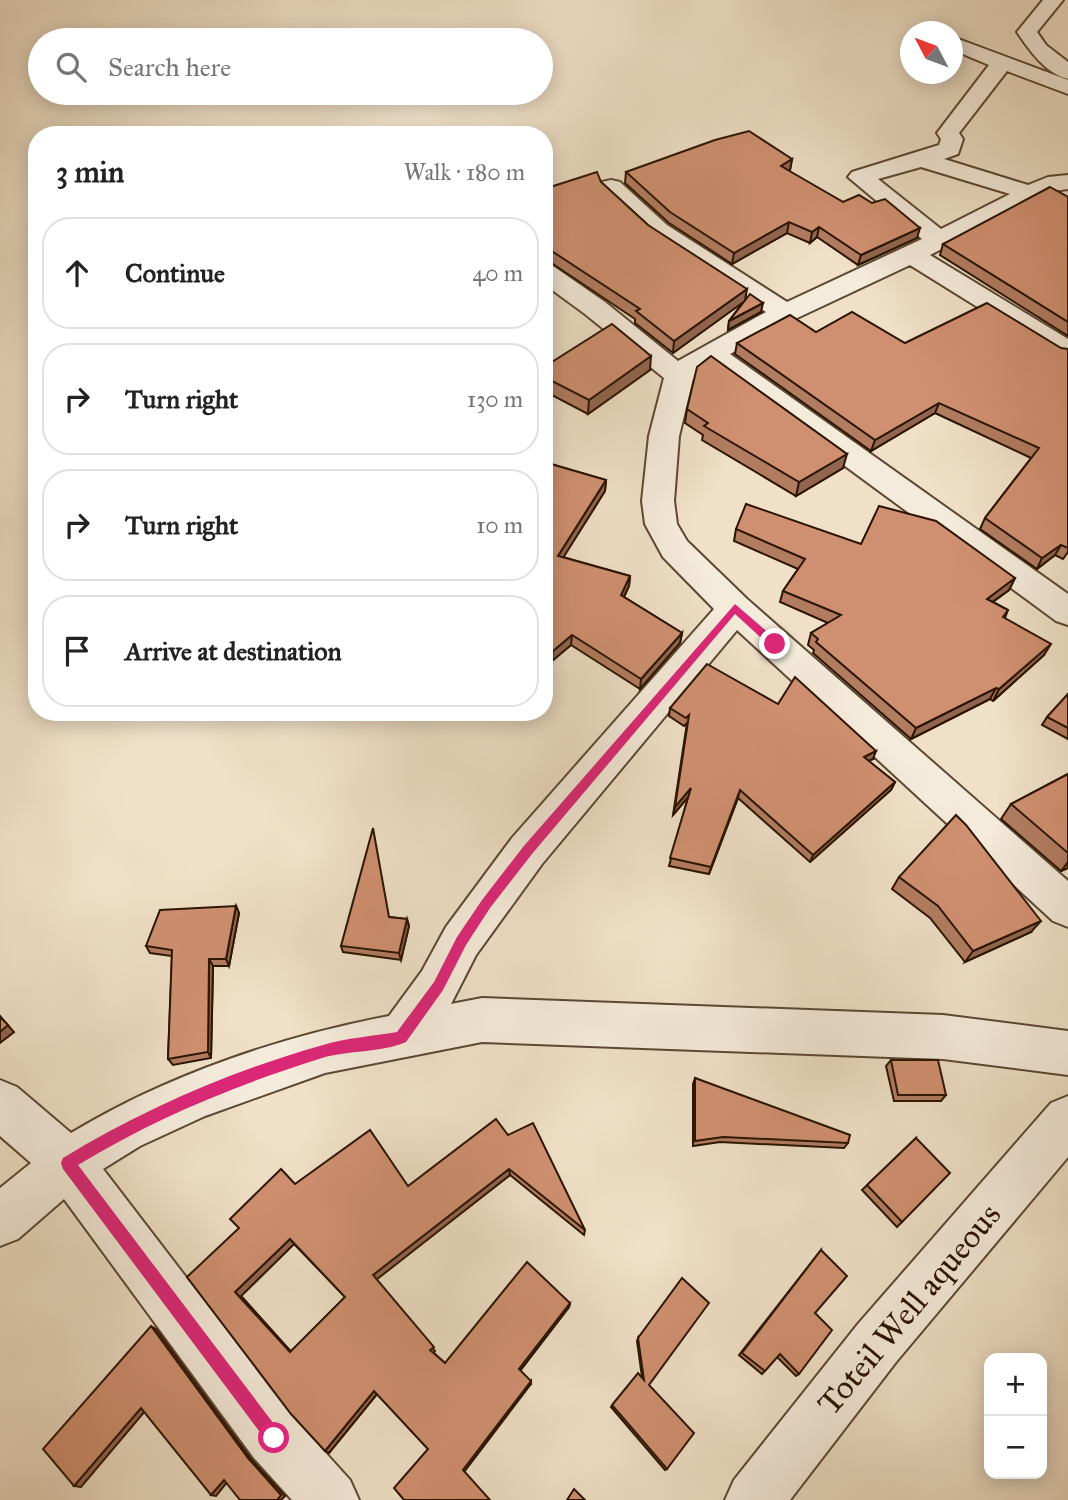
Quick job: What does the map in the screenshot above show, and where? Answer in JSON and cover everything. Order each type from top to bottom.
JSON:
[{"type":"street","points":[[1053,0],[1027,32],[1038,50],[1068,73]]},
{"type":"street","points":[[963,47],[1068,88]]},
{"type":"street","points":[[938,239],[860,177],[950,149],[952,139],[948,133],[990,75],[1005,63]]},
{"type":"street","points":[[921,160],[1031,193]]},
{"type":"street","points":[[1068,182],[1048,184],[911,255],[785,313],[709,353],[679,376],[664,436],[658,514],[675,549],[735,608],[1068,908]]},
{"type":"street","points":[[611,187],[659,230],[785,313]]},
{"type":"street","points":[[911,255],[1068,351]]},
{"type":"street","points":[[553,278],[595,308],[679,376]]},
{"type":"street","points":[[709,353],[1068,611]]},
{"type":"street","points":[[401,1038],[438,986],[467,932],[527,850],[735,608]]},
{"type":"street","points":[[0,1221],[68,1163],[123,1129],[197,1095],[325,1051],[482,1020],[943,1037],[1068,1053]]},
{"type":"street","points":[[0,1104],[68,1163],[274,1438],[330,1500]]},
{"type":"street","name":"Toteil Well aqueous","points":[[754,1500],[877,1343],[1068,1120]]},
{"type":"building","points":[[749,131],[792,159],[781,166],[843,202],[859,195],[872,203],[885,199],[920,228],[861,255],[819,227],[812,232],[789,222],[734,253],[670,212],[626,172],[715,140]]},
{"type":"building","points":[[597,172],[601,182],[648,225],[747,289],[674,341],[636,311],[640,309],[553,252],[553,186]]},
{"type":"building","points":[[1050,187],[1068,197],[1068,322],[943,244]]},
{"type":"building","points":[[750,294],[763,303],[729,321]]},
{"type":"building","points":[[987,303],[1061,348],[1068,349],[1068,548],[1061,545],[1042,558],[985,518],[1039,448],[939,403],[875,440],[737,343],[790,315],[816,332],[852,312],[905,343]]},
{"type":"building","points":[[612,324],[651,356],[589,400],[553,382],[553,361]]},
{"type":"building","points":[[711,356],[847,454],[799,482],[704,426],[708,423],[687,409],[697,367]]},
{"type":"building","points":[[553,465],[606,480],[558,556],[630,576],[621,595],[682,633],[641,679],[572,635],[553,651]]},
{"type":"building","points":[[746,504],[861,544],[879,506],[936,521],[1015,578],[987,599],[1008,610],[1003,617],[1051,644],[999,689],[996,688],[916,728],[816,642],[818,639],[811,633],[841,615],[783,591],[805,559],[736,529]]},
{"type":"building","points":[[707,664],[778,704],[795,677],[876,751],[864,757],[895,782],[813,855],[740,790],[711,867],[670,858],[691,788],[675,807],[689,715],[686,718],[670,708]]},
{"type":"building","points":[[1068,694],[1068,728],[1047,717]]},
{"type":"building","points":[[1068,774],[1068,853],[1011,804]]},
{"type":"building","points":[[956,815],[1041,921],[973,951],[938,906],[899,877]]},
{"type":"building","points":[[373,828],[389,917],[407,919],[399,953],[341,946]]},
{"type":"building","points":[[236,906],[226,959],[209,959],[208,1052],[168,1059],[172,950],[146,946],[160,910]]},
{"type":"building","points":[[0,1017],[8,1025],[0,1032]]},
{"type":"building","points":[[891,1060],[938,1060],[946,1095],[898,1095]]},
{"type":"building","points":[[695,1078],[850,1135],[848,1143],[723,1137],[695,1141]]},
{"type":"building","points":[[496,1119],[508,1135],[533,1123],[585,1230],[509,1169],[373,1275],[434,1347],[430,1350],[445,1363],[527,1262],[570,1303],[519,1369],[531,1381],[463,1470],[490,1500],[404,1500],[394,1488],[428,1449],[374,1391],[325,1451],[291,1414],[187,1277],[239,1228],[230,1219],[281,1169],[295,1184],[370,1130],[408,1186]],"holes":[[[290,1239],[345,1297],[290,1352],[235,1292]]]},
{"type":"building","points":[[916,1138],[950,1173],[902,1222],[867,1185]]},
{"type":"building","points":[[821,1250],[847,1276],[815,1313],[832,1330],[799,1374],[780,1354],[765,1371],[742,1353]]},
{"type":"building","points":[[682,1278],[709,1303],[649,1385],[694,1433],[667,1469],[612,1405],[638,1373],[644,1380],[638,1338]]},
{"type":"building","points":[[151,1326],[248,1458],[281,1495],[277,1500],[240,1500],[224,1480],[211,1495],[141,1408],[74,1486],[43,1449]]},
{"type":"building","points":[[574,1489],[585,1500],[567,1500]]},
{"type":"route","points":[[274,1438],[68,1163],[123,1129],[197,1095],[325,1051],[401,1038],[438,986],[461,941],[527,850],[654,699],[735,608],[775,644]]}]
